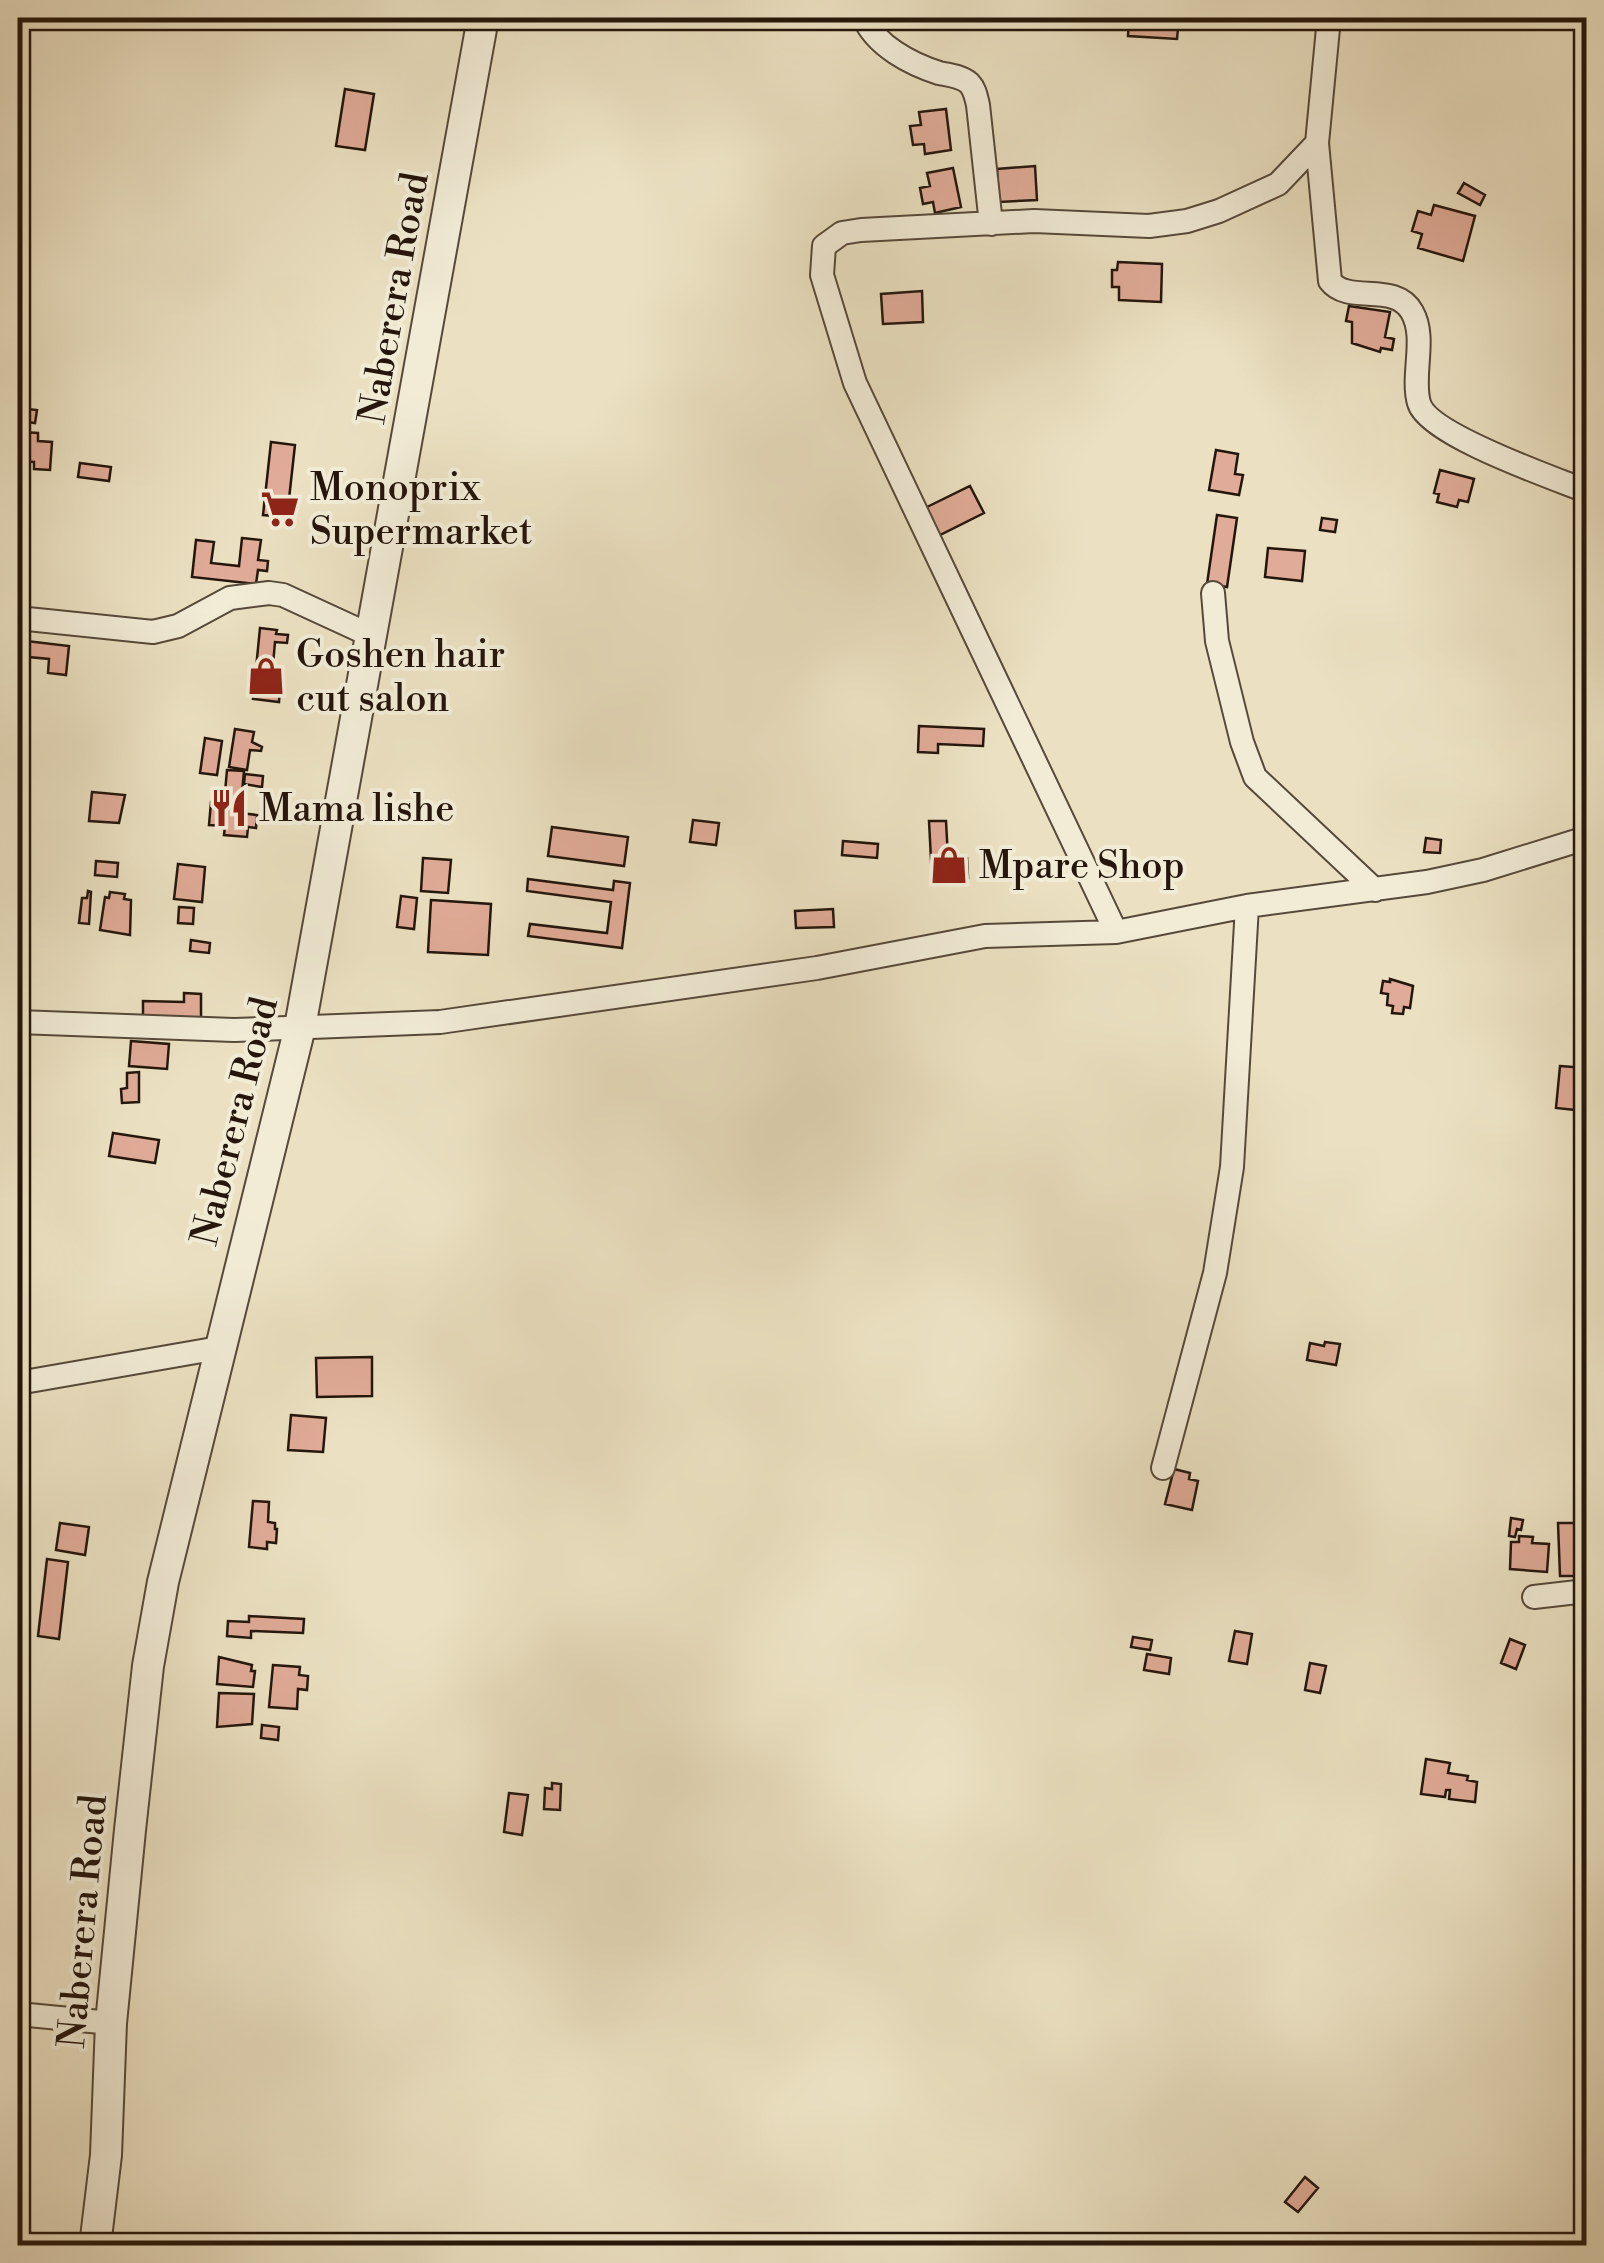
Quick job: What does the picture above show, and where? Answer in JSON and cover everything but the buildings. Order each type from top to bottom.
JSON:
[{"type":"street","name":"Naberera Road","points":[[95,2246],[106,2155],[111,2023],[148,1666],[163,1582],[300,1027],[483,18]]},
{"type":"street","points":[[864,18],[874,34],[895,52],[972,86],[978,105],[991,224]]},
{"type":"street","points":[[1329,18],[1317,143],[1330,281],[1340,291],[1372,292],[1401,300],[1413,312],[1419,404],[1436,425],[1499,456],[1586,491]]},
{"type":"street","points":[[1116,932],[855,384],[822,275],[824,246],[842,232],[1034,220],[1149,226],[1187,222],[1278,184],[1317,143]]},
{"type":"street","points":[[18,618],[166,631],[218,602],[269,593],[372,636]]},
{"type":"street","points":[[1213,593],[1218,642],[1242,742],[1256,777],[1374,890]]},
{"type":"street","points":[[18,1022],[215,1030],[440,1022],[798,971],[985,936],[1116,932],[1247,906],[1427,882],[1484,870],[1586,838]]},
{"type":"street","points":[[1163,1468],[1215,1272],[1232,1168],[1247,906]]},
{"type":"street","points":[[18,1383],[219,1348]]},
{"type":"street","points":[[1534,1597],[1586,1591]]},
{"type":"street","points":[[18,2014],[111,2023]]},
{"type":"place","name":"Monoprix Supermarket","points":[[280,509]]},
{"type":"place","name":"Goshen hair cut salon","points":[[266,676]]},
{"type":"place","name":"Mama lishe","points":[[229,808]]},
{"type":"place","name":"Mpare Shop","points":[[949,865]]}]
